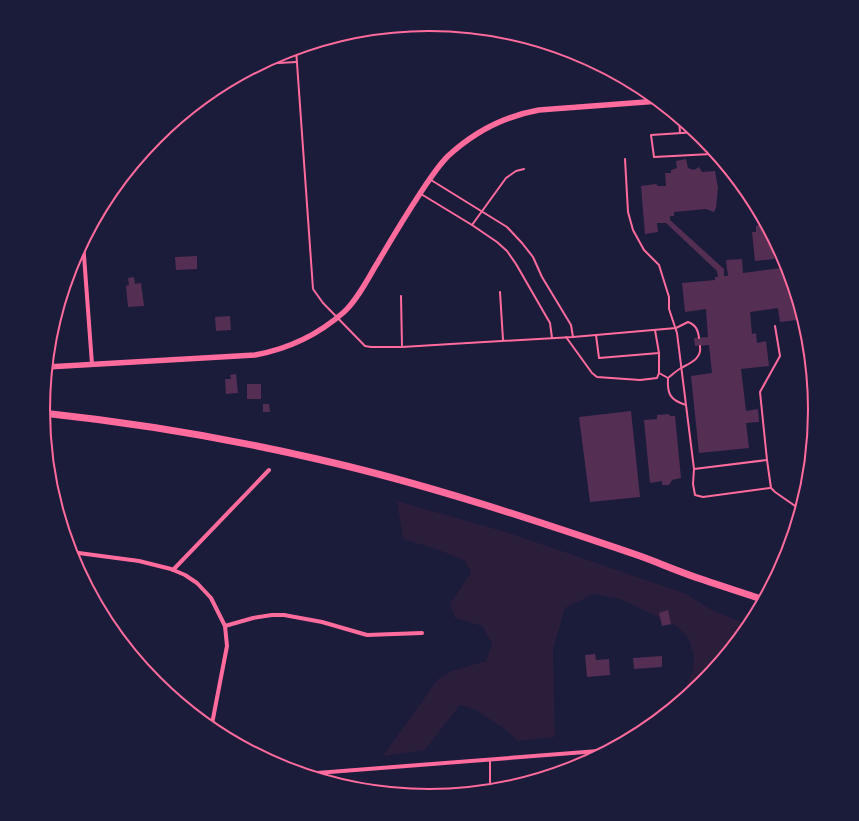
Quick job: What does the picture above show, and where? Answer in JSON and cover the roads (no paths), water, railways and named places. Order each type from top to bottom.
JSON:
[{"type":"highway","points":[[50,414],[104,420],[195,434],[244,443],[355,468],[430,488],[543,523],[759,598]]},
{"type":"street","points":[[53,367],[255,355],[290,345],[317,332],[345,311],[357,295],[420,193],[448,156],[462,144],[487,128],[511,117],[539,110],[650,102]]},
{"type":"street","points":[[84,254],[92,364]]},
{"type":"street","points":[[173,570],[269,470]]},
{"type":"street","points":[[78,553],[162,566],[185,575],[202,588],[211,598],[225,626],[227,646],[212,722]]},
{"type":"street","points":[[225,626],[253,618],[284,615],[322,622],[367,635],[422,633]]},
{"type":"street","points":[[318,773],[597,751]]},
{"type":"lane","points":[[296,56],[313,289],[322,303],[366,346],[402,347],[572,337],[676,328],[688,322],[695,325],[699,338]]},
{"type":"lane","points":[[277,63],[296,62]]},
{"type":"lane","points":[[679,125],[680,133]]},
{"type":"lane","points":[[688,133],[651,135],[654,157],[709,154]]},
{"type":"lane","points":[[625,159],[628,212],[633,230],[644,250],[659,265],[669,297],[669,309],[676,328],[694,468],[693,484],[695,495],[703,497],[771,488]]},
{"type":"lane","points":[[472,225],[506,178],[516,171],[524,169]]},
{"type":"lane","points":[[430,179],[508,227],[533,258],[542,277],[571,325],[572,337]]},
{"type":"lane","points":[[420,193],[472,225],[497,242],[507,251],[550,323],[552,338]]},
{"type":"lane","points":[[500,292],[503,340]]},
{"type":"lane","points":[[401,296],[402,347]]},
{"type":"lane","points":[[774,326],[780,356],[760,392],[767,460],[771,488],[797,507]]},
{"type":"lane","points":[[566,337],[592,373],[597,377],[640,380],[657,378],[659,373],[659,353],[655,330]]},
{"type":"lane","points":[[596,335],[599,358],[659,353]]},
{"type":"lane","points":[[686,405],[678,402],[670,395],[667,388],[668,378],[682,368],[691,364],[698,355],[700,346]]},
{"type":"lane","points":[[659,373],[668,378]]},
{"type":"lane","points":[[694,468],[767,460]]},
{"type":"lane","points":[[490,759],[490,785]]}]
